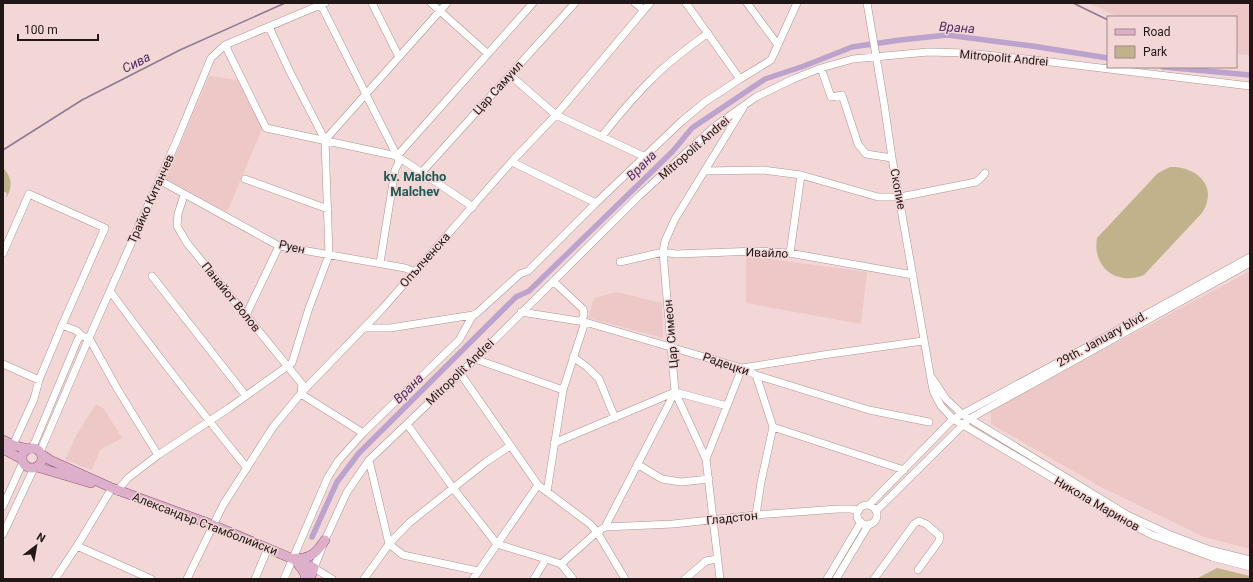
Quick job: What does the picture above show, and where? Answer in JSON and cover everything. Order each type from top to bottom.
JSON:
[{"type":"main road","name":"Александър Стамболийски","points":[[3,440],[13,445],[35,451],[50,460],[114,489],[213,525],[314,568]]},
{"type":"main road","name":"Александър Стамболийски","points":[[3,449],[23,461],[28,467],[114,489]]},
{"type":"main road","points":[[23,461],[24,453],[35,451],[42,460],[35,468]]},
{"type":"main road","points":[[293,558],[302,559],[314,554],[325,540]]},
{"type":"main road","points":[[293,558],[304,572],[306,579]]},
{"type":"main road","name":"Mitropolit Andrei","points":[[310,579],[314,568]]},
{"type":"street","points":[[372,3],[399,57]]},
{"type":"street","points":[[431,3],[488,54]]},
{"type":"street","points":[[325,140],[447,3]]},
{"type":"street","points":[[397,156],[533,3]]},
{"type":"street","name":"Цар Самуил","points":[[422,172],[575,3]]},
{"type":"street","points":[[635,3],[644,10]]},
{"type":"street","name":"Опълченска","points":[[187,579],[223,505],[273,428],[301,394],[365,328],[512,162],[556,115],[650,3]]},
{"type":"street","points":[[686,3],[740,79]]},
{"type":"street","points":[[747,3],[778,45]]},
{"type":"street","name":"Mitropolit Andrei","points":[[284,579],[328,477],[338,461],[363,433],[459,340],[473,315],[520,274],[528,271],[596,203],[682,121],[705,102],[771,60],[797,3]]},
{"type":"street","name":"Скопие","points":[[867,3],[892,158],[930,375],[937,399],[944,410],[954,419]]},
{"type":"street","points":[[380,263],[395,170],[399,162],[397,156],[323,4],[225,45],[266,128],[397,156],[473,207]]},
{"type":"street","points":[[55,579],[114,489],[158,455],[292,363],[309,308],[329,255],[325,140],[269,27]]},
{"type":"street","points":[[602,136],[653,78],[676,57],[708,33]]},
{"type":"street","name":"Трайко Китанчев","points":[[35,451],[35,442],[78,339],[85,337],[110,291],[177,140],[211,58],[225,45]]},
{"type":"street","name":"Mitropolit Andrei","points":[[314,568],[347,492],[369,460],[475,359],[639,196],[714,127],[756,97],[786,82],[821,68],[853,59],[876,54],[928,52],[967,53],[1026,59],[1250,86]]},
{"type":"street","points":[[821,68],[831,98],[842,95],[858,144],[866,154],[892,158]]},
{"type":"street","points":[[510,74],[556,115],[645,157]]},
{"type":"street","name":"Цар Симеон","points":[[720,579],[706,459],[675,392],[663,252],[665,241],[676,219],[745,104]]},
{"type":"street","points":[[512,162],[596,203]]},
{"type":"street","points":[[705,170],[763,170],[801,175],[878,197],[900,197],[976,182],[986,173]]},
{"type":"street","points":[[790,253],[801,175]]},
{"type":"street","points":[[245,179],[328,209]]},
{"type":"street","name":"Руен","points":[[159,180],[279,246],[380,263],[405,268],[415,272]]},
{"type":"street","points":[[3,253],[29,194],[104,228],[39,380],[34,399],[13,445]]},
{"type":"street","name":"Панайот Волов","points":[[184,195],[178,214],[178,226],[180,232],[187,243],[302,384],[301,394]]},
{"type":"street","points":[[246,315],[279,246]]},
{"type":"street","name":"Ивайло","points":[[620,262],[663,252],[676,254],[758,251],[790,253],[913,275]]},
{"type":"street","name":"29th. January blvd.","points":[[869,505],[954,419],[1250,257]]},
{"type":"street","name":"29th. January blvd.","points":[[876,512],[969,419],[1250,264]]},
{"type":"street","points":[[152,276],[246,396]]},
{"type":"street","points":[[547,492],[563,390],[584,321],[583,309],[553,281]]},
{"type":"street","points":[[110,291],[246,468]]},
{"type":"street","name":"Радецки","points":[[521,312],[584,321],[672,346],[868,410],[929,422]]},
{"type":"street","points":[[365,328],[390,328],[473,315]]},
{"type":"street","points":[[62,325],[77,331],[85,337],[158,455]]},
{"type":"street","points":[[706,459],[742,368],[923,341]]},
{"type":"street","points":[[574,357],[599,379],[615,418]]},
{"type":"street","points":[[475,359],[563,390]]},
{"type":"street","points":[[3,364],[39,380]]},
{"type":"street","points":[[460,373],[538,485],[590,524],[597,532],[625,579]]},
{"type":"street","points":[[756,374],[774,427],[761,482],[756,515]]},
{"type":"street","name":"Скопие","points":[[930,375],[946,399],[962,414]]},
{"type":"street","points":[[554,443],[675,392],[727,406]]},
{"type":"street","points":[[561,564],[597,532],[605,527],[675,392]]},
{"type":"street","points":[[301,394],[363,433]]},
{"type":"street","points":[[981,412],[982,424],[985,429]]},
{"type":"street","name":"Никола Маринов","points":[[962,414],[1104,501],[1149,526],[1210,550],[1250,560]]},
{"type":"street","name":"Никола Маринов","points":[[954,419],[1099,507],[1152,535],[1212,557],[1250,567]]},
{"type":"street","points":[[406,424],[453,488],[497,544],[561,564],[573,579]]},
{"type":"street","points":[[774,427],[904,470]]},
{"type":"street","points":[[364,579],[389,544],[409,522],[486,462],[510,446]]},
{"type":"street","points":[[369,460],[389,544],[403,556],[478,571]]},
{"type":"street","points":[[3,506],[23,461]]},
{"type":"street","points":[[638,464],[662,479],[681,482],[709,479]]},
{"type":"street","points":[[3,534],[35,468]]},
{"type":"street","points":[[473,579],[538,485]]},
{"type":"street","points":[[869,505],[875,509],[876,512],[875,521],[869,524],[864,524],[858,518],[859,510],[863,506],[869,505]]},
{"type":"street","name":"Гладстон","points":[[605,527],[672,524],[756,515],[845,508],[859,510]]},
{"type":"street","points":[[827,579],[861,522]]},
{"type":"street","points":[[874,579],[914,524],[919,522],[926,524],[940,536],[939,541],[918,570]]},
{"type":"street","points":[[836,579],[869,524]]},
{"type":"street","points":[[77,546],[151,579]]},
{"type":"street","points":[[255,579],[268,548]]},
{"type":"street","points":[[534,579],[546,559]]},
{"type":"street","points":[[685,579],[706,561],[717,559]]},
{"type":"street","points":[[314,568],[332,579]]},
{"type":"shaded area","points":[[1088,3],[1250,3],[1250,55],[1237,54],[1237,16],[1116,16]]},
{"type":"shaded area","points":[[209,76],[239,80],[263,127],[227,212],[165,180]]},
{"type":"shaded area","points":[[746,256],[867,272],[861,324],[746,303]]},
{"type":"shaded area","points":[[1250,271],[1250,549],[1204,537],[1101,487],[991,424],[991,410]]},
{"type":"shaded area","points":[[617,292],[662,303],[663,338],[588,318],[594,298]]},
{"type":"shaded area","points":[[96,404],[104,409],[122,438],[100,450],[92,470],[65,460],[77,434]]},
{"type":"green space","points":[[1170,167],[1185,169],[1198,176],[1203,181],[1207,187],[1208,194],[1207,202],[1202,213],[1144,275],[1134,278],[1125,278],[1108,272],[1098,258],[1096,249],[1097,238],[1158,173]]},
{"type":"green space","points":[[3,168],[10,179],[10,190],[6,198],[7,193],[3,191]]},
{"type":"green space","points":[[1217,568],[1250,576],[1250,579],[1196,579]]},
{"type":"waterway","name":"Сива","points":[[3,150],[82,100],[180,50],[285,3]]},
{"type":"waterway","name":"Сива","points":[[1073,3],[1107,20]]},
{"type":"waterway","name":"Врана","points":[[312,537],[337,482],[359,453],[516,297],[529,291],[673,151],[692,128],[765,79],[804,66],[852,47],[947,35],[1107,58]]},
{"type":"waterway","name":"Сива","points":[[1174,68],[1250,75]]},
{"type":"waterway","name":"Сива","points":[[1204,68],[1208,70]]},
{"type":"district","name":"kv. Malcho Malchev","points":[[415,184]]}]
